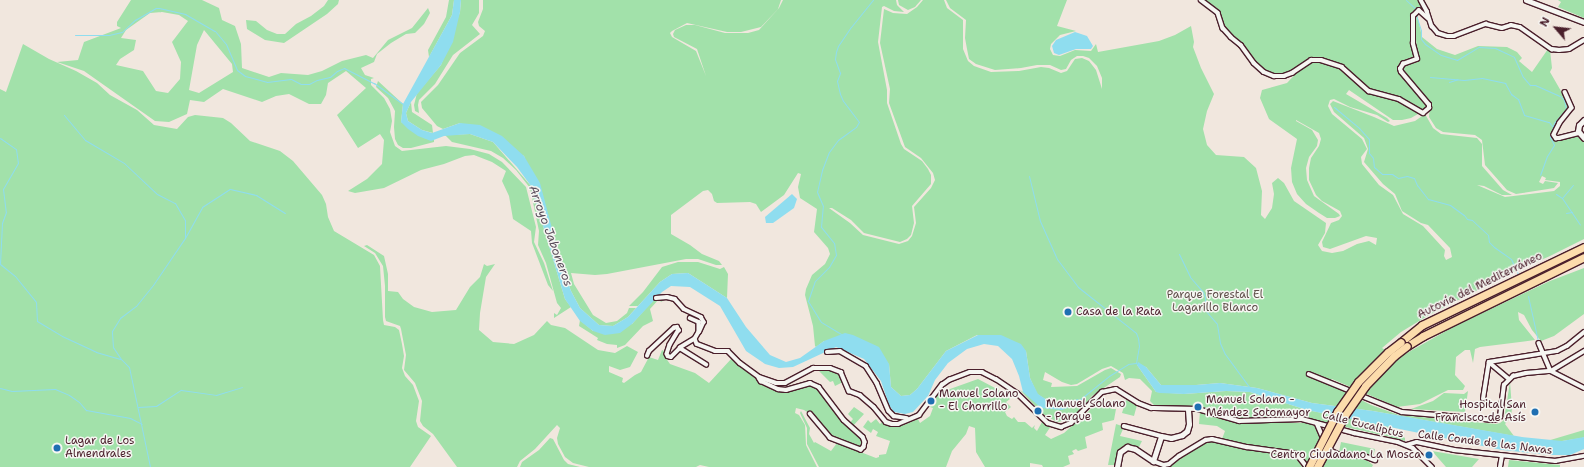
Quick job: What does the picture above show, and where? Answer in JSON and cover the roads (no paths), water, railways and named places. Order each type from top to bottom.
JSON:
[{"type":"highway","points":[[1569,255],[1584,244]]},
{"type":"highway","name":"Autovía del Mediterráneo","points":[[1308,467],[1337,412],[1358,382],[1383,356],[1422,326],[1584,247]]},
{"type":"highway","name":"Autovía del Mediterráneo","points":[[1317,467],[1344,415],[1365,386],[1394,356],[1430,332],[1584,257]]},
{"type":"street","points":[[1201,0],[1218,13],[1223,28],[1241,45],[1254,63],[1264,72],[1274,76],[1284,76],[1311,60],[1321,60],[1342,67],[1368,91],[1399,99],[1423,113],[1429,108],[1427,102],[1413,88],[1400,69],[1403,64],[1416,59],[1413,44],[1413,16],[1419,10],[1428,18],[1438,33],[1448,36],[1454,36],[1486,24],[1502,28],[1511,25],[1520,27],[1552,49],[1569,49],[1584,40]]},
{"type":"street","points":[[1421,0],[1427,11],[1428,18]]},
{"type":"street","points":[[1529,0],[1584,22]]},
{"type":"street","points":[[1565,92],[1572,108],[1560,123],[1554,135],[1556,138],[1559,138],[1579,133]]},
{"type":"street","points":[[1584,120],[1578,127],[1579,133],[1584,138]]},
{"type":"street","points":[[647,356],[650,351],[674,328],[677,327],[679,330],[670,345],[667,354],[670,357],[680,348],[695,339],[704,322],[701,317],[684,309],[675,299],[667,297],[656,298]]},
{"type":"street","points":[[690,318],[699,322],[700,332]]},
{"type":"street","points":[[1489,362],[1557,351],[1567,346],[1584,332]]},
{"type":"street","points":[[695,339],[698,344],[715,351],[728,351],[761,381],[778,389],[786,390],[810,383],[819,387],[844,420],[863,437],[865,442],[864,447],[861,450],[830,438],[810,414]]},
{"type":"street","points":[[1539,343],[1551,371],[1584,388]]},
{"type":"street","points":[[680,348],[706,364]]},
{"type":"street","points":[[827,352],[840,351],[866,366],[877,383],[889,411],[894,416],[909,418]]},
{"type":"street","points":[[1310,374],[1374,402],[1402,412],[1495,420],[1500,417],[1504,385],[1509,379],[1520,374],[1551,371],[1584,351]]},
{"type":"street","points":[[1489,362],[1509,379]]},
{"type":"street","points":[[1483,399],[1489,362]]},
{"type":"street","name":"Calle Eucaliptus","points":[[758,377],[776,383],[785,383],[813,368],[830,368],[840,372],[850,391],[860,395],[869,402],[886,422],[898,424],[919,415],[942,385],[970,372],[982,372],[996,379],[1024,399],[1036,413],[1048,422],[1061,426],[1071,423],[1102,392],[1116,389],[1138,403],[1151,408],[1206,410],[1238,421],[1302,419],[1407,445],[1432,467]]},
{"type":"street","points":[[1124,426],[1171,438],[1182,435],[1187,431],[1189,424],[1188,409]]},
{"type":"street","points":[[1318,423],[1328,449],[1338,454],[1364,456],[1375,460]]},
{"type":"street","points":[[1153,461],[1161,436]]},
{"type":"street","points":[[1116,467],[1120,452],[1127,447],[1135,449],[1153,461],[1164,465],[1169,464],[1179,456],[1206,440],[1212,439],[1247,447],[1297,454],[1308,467]]},
{"type":"street","name":"Calle Conde de las Navas","points":[[1407,445],[1417,442],[1502,456],[1555,461],[1584,456]]},
{"type":"street","points":[[1500,467],[1502,456]]},
{"type":"water","points":[[454,0],[461,0],[460,12],[453,42],[441,65],[411,102],[406,113],[408,121],[422,130],[432,133],[460,123],[480,125],[502,136],[524,156],[540,183],[562,266],[571,291],[580,308],[599,325],[613,326],[628,317],[660,282],[672,274],[688,273],[727,298],[746,327],[770,355],[786,362],[800,358],[824,341],[845,333],[853,335],[879,347],[889,364],[891,387],[901,396],[910,395],[917,389],[946,351],[978,335],[1001,335],[1021,344],[1026,351],[1030,378],[1038,394],[1050,402],[1066,403],[1078,399],[1080,403],[1062,410],[1041,408],[1023,392],[1019,376],[1012,359],[998,346],[984,344],[967,349],[948,363],[935,380],[928,396],[913,412],[905,414],[894,412],[889,405],[881,381],[864,359],[836,347],[793,367],[779,368],[765,364],[746,351],[720,306],[690,287],[671,286],[662,292],[632,324],[620,333],[605,335],[593,331],[580,321],[565,299],[531,186],[517,167],[493,142],[470,134],[444,136],[431,141],[418,136],[401,122],[403,104],[452,15]]},
{"type":"water","points":[[1075,32],[1087,36],[1093,46],[1091,49],[1076,49],[1059,55],[1054,53],[1052,46],[1056,40]]},
{"type":"water","points":[[792,194],[797,199],[794,208],[773,223],[766,223],[765,217]]},
{"type":"water","points":[[1138,362],[1146,367],[1161,385],[1220,383],[1257,388],[1312,403],[1373,411],[1522,437],[1562,441],[1584,437],[1584,449],[1570,455],[1550,455],[1502,450],[1307,410],[1250,392],[1226,391],[1184,394],[1160,393],[1156,392],[1137,365]]},
{"type":"waterway","points":[[841,334],[821,322],[808,301],[815,281],[829,267],[836,255],[834,243],[821,227],[823,206],[817,192],[822,170],[829,152],[838,140],[856,127],[859,122],[843,101],[840,94],[837,81],[840,73],[835,59],[836,52],[838,46],[851,27],[873,0]]},
{"type":"waterway","points":[[1406,0],[1415,8]]},
{"type":"waterway","points":[[75,35],[109,35],[122,32],[135,20],[156,8],[159,8],[185,14],[215,31],[226,44],[237,70],[245,76],[267,82],[291,79],[301,84],[309,84],[317,80],[330,77],[337,71],[344,68],[374,83],[404,105]]},
{"type":"waterway","points":[[1416,15],[1421,30],[1421,39],[1425,44],[1441,55],[1457,60],[1479,47],[1495,48],[1514,57],[1523,77],[1530,85],[1535,85],[1560,96],[1564,100],[1566,109],[1554,123],[1550,137],[1554,145],[1547,156],[1540,175]]},
{"type":"waterway","points":[[1430,77],[1464,80],[1482,78],[1505,83],[1511,94],[1518,99],[1524,115],[1549,122],[1552,126]]},
{"type":"waterway","points":[[1449,82],[1458,79]]},
{"type":"waterway","points":[[1334,107],[1359,128],[1369,139],[1369,153],[1373,158],[1374,167],[1382,174],[1392,174],[1398,178],[1407,176],[1414,178],[1417,185],[1428,199],[1450,205],[1467,219],[1472,220],[1488,235],[1489,242],[1511,259],[1518,274]]},
{"type":"waterway","points":[[64,115],[85,140],[124,163],[157,194],[175,203],[185,220],[185,237]]},
{"type":"waterway","points":[[0,138],[16,149],[18,163],[3,189],[6,212],[2,223],[0,264],[15,276],[36,302],[37,321],[62,336],[96,352],[121,359],[129,367],[150,467]]},
{"type":"waterway","points":[[1029,176],[1040,221],[1057,259],[1078,287],[1136,333],[1139,346],[1136,363]]},
{"type":"waterway","points":[[1562,198],[1573,185]]},
{"type":"waterway","points":[[121,359],[113,347],[112,331],[120,318],[136,306],[153,285],[185,238],[202,207],[230,189],[256,195],[285,213]]},
{"type":"waterway","points":[[1556,194],[1562,198],[1580,225]]},
{"type":"waterway","points":[[1566,213],[1572,212]]},
{"type":"waterway","points":[[1179,254],[1190,277],[1203,292],[1205,297],[1205,310],[1217,324],[1220,343],[1225,354],[1250,388]]},
{"type":"waterway","points":[[1528,296],[1538,341]]},
{"type":"waterway","name":"Arroyo Jaboneros","points":[[1078,401],[1109,376],[1128,364],[1136,363],[1138,365]]},
{"type":"waterway","points":[[138,407],[156,406],[181,390],[216,395],[242,387]]},
{"type":"waterway","points":[[0,388],[12,391],[55,389],[69,395],[79,402],[86,410],[130,418],[142,424]]},
{"type":"place","name":"Casa de la Rata","points":[[1068,312]]},
{"type":"place","name":"Manuel Solano - El Chorrillo","points":[[931,401]]},
{"type":"place","name":"Manuel Solano - Méndez Sotomayor","points":[[1198,407]]},
{"type":"place","name":"Manuel Solano - Parque","points":[[1038,411]]},
{"type":"place","name":"Hospital San Francisco de Asís","points":[[1535,412]]},
{"type":"place","name":"Lagar de Los Almendrales","points":[[57,448]]},
{"type":"place","name":"Centro Ciudadano La Mosca","points":[[1429,455]]},
{"type":"park label","name":"Parque Forestal El Lagarillo Blanco","points":[[1215,302]]}]
